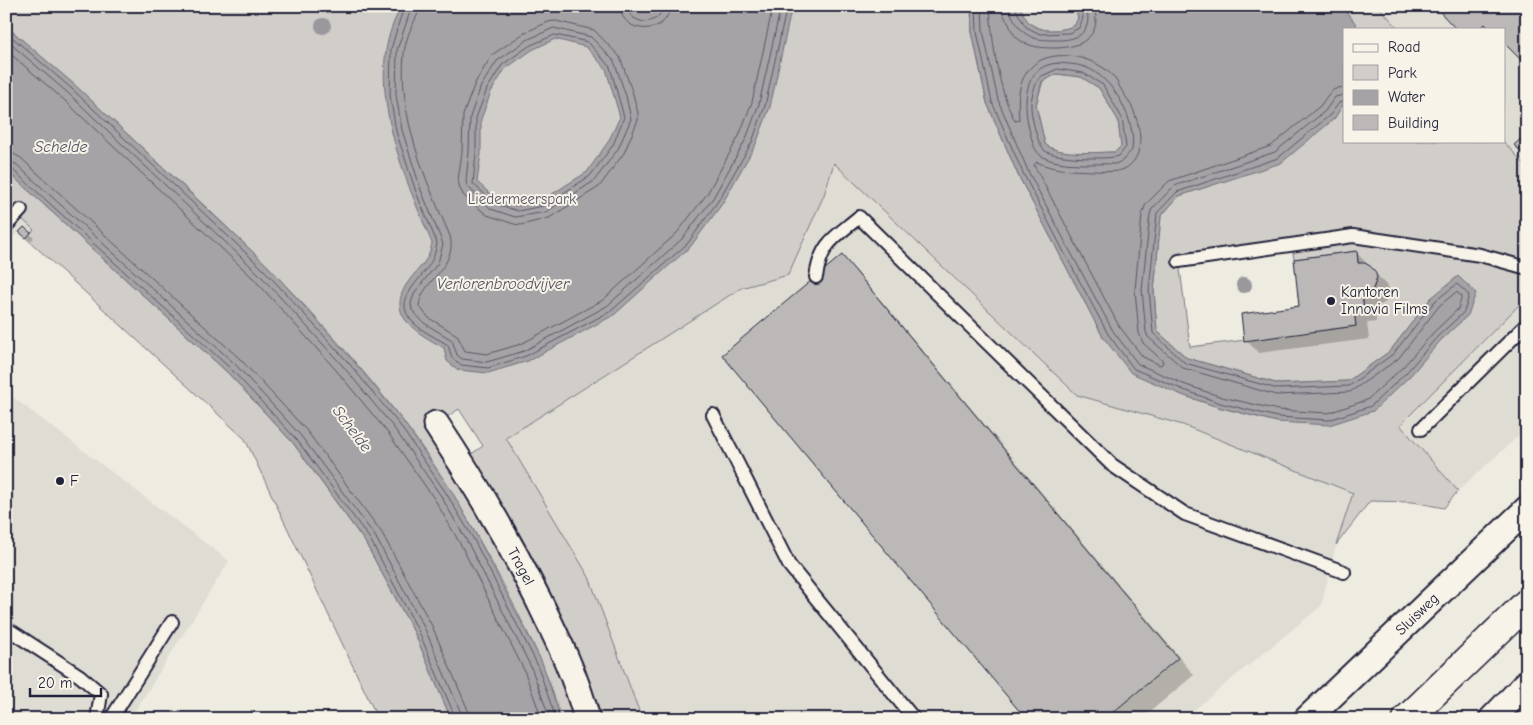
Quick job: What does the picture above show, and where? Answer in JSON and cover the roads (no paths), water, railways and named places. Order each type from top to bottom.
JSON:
[{"type":"highway","points":[[1407,719],[1527,603]]},
{"type":"street","name":"Tragel","points":[[436,424],[472,477],[529,581],[564,652],[587,719]]},
{"type":"street","name":"Sluisweg","points":[[1307,719],[1527,509]]},
{"type":"street","points":[[1492,719],[1527,683]]},
{"type":"lane","points":[[6,226],[21,210]]},
{"type":"lane","points":[[816,277],[818,260],[828,242],[859,217],[1112,465],[1185,514],[1344,572]]},
{"type":"lane","points":[[1179,261],[1353,236],[1480,255],[1527,268]]},
{"type":"lane","points":[[1421,429],[1527,324]]},
{"type":"lane","points":[[713,415],[789,565],[914,719]]},
{"type":"lane","points":[[111,719],[172,622]]},
{"type":"lane","points":[[6,628],[80,676],[101,694],[97,719]]},
{"type":"water","name":"Verlorenbroodvijver","points":[[402,6],[635,6],[645,11],[656,6],[792,6],[770,107],[756,144],[722,204],[691,246],[614,315],[528,361],[488,373],[458,370],[447,361],[444,348],[416,331],[409,324],[403,316],[400,307],[401,297],[406,285],[427,258],[432,243],[409,188],[390,126],[385,94],[385,63],[390,34]],"holes":[[[555,39],[586,47],[606,69],[620,117],[608,142],[587,172],[541,201],[518,206],[497,200],[477,182],[481,154],[481,119],[491,92],[505,69],[532,50]]]},
{"type":"water","points":[[971,6],[1020,6],[1029,23],[1041,29],[1053,30],[1065,29],[1075,25],[1078,18],[1075,6],[1342,6],[1356,24],[1357,28],[1343,28],[1343,105],[1334,119],[1281,163],[1179,196],[1161,216],[1154,291],[1157,331],[1187,358],[1279,384],[1348,381],[1390,351],[1431,298],[1458,276],[1476,293],[1468,315],[1441,340],[1410,376],[1373,411],[1329,425],[1277,422],[1218,407],[1182,395],[1131,373],[1103,337],[1018,175],[987,103],[972,32]],"holes":[[[1057,74],[1081,77],[1099,88],[1118,120],[1121,146],[1115,152],[1089,153],[1068,152],[1051,148],[1045,144],[1036,105],[1042,81]]]},
{"type":"water","name":"Schelde","points":[[6,26],[75,85],[268,266],[350,357],[403,421],[451,490],[478,538],[542,662],[561,719],[451,719],[415,634],[365,542],[293,443],[228,373],[6,170]]},
{"type":"place","name":"Kantoren Innovia Films","points":[[1331,301]]},
{"type":"place","name":"F","points":[[60,481]]},
{"type":"park label","name":"Liedermeerspark","points":[[522,199]]}]
